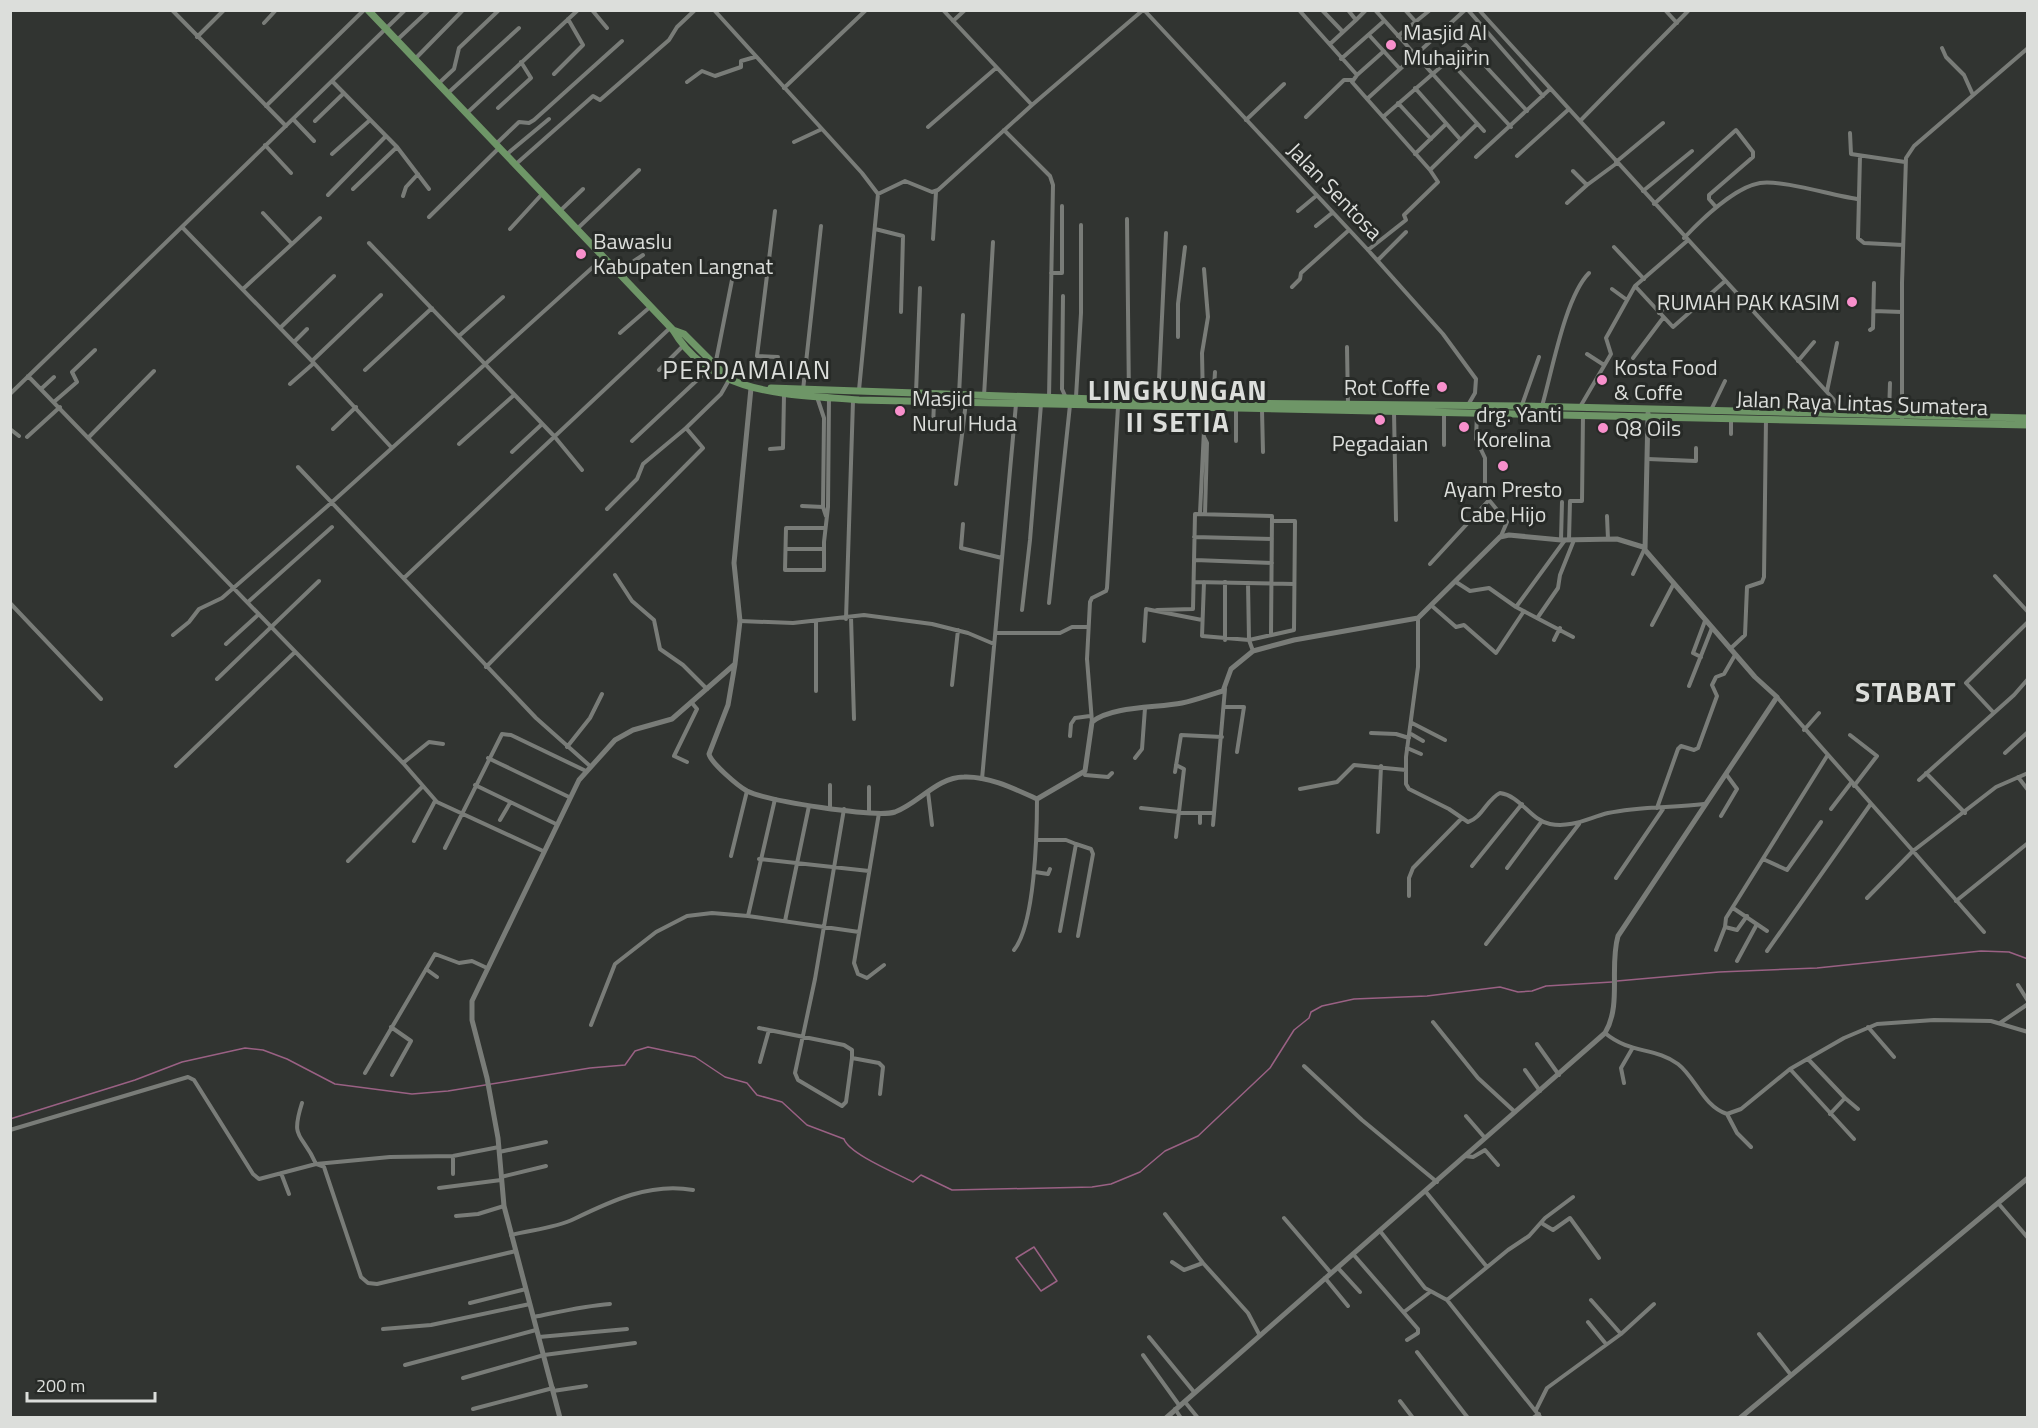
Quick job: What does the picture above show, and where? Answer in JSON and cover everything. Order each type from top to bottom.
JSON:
[{"type":"highway","name":"Jalan Raya Lintas Sumatera","points":[[366,10],[578,228],[672,329],[683,346],[729,380],[751,388],[784,395],[829,398],[916,394],[984,396],[1041,404],[1068,402],[1076,398],[1158,402],[1236,410],[1444,412],[1465,409],[1477,413],[1581,410],[1731,417],[1889,414],[1902,418],[2028,418]]},
{"type":"highway","name":"Jalan Raya Lintas Sumatera","points":[[672,329],[684,334],[712,368],[750,384],[857,397],[966,402],[1049,398],[1118,407],[1204,406],[1213,403],[1465,409],[1542,406],[1581,410]]},
{"type":"highway","name":"Jalan Raya Lintas Sumatera","points":[[1648,412],[1710,411],[2028,425]]},
{"type":"street","points":[[172,10],[286,126]]},
{"type":"street","points":[[197,37],[224,10]]},
{"type":"street","points":[[264,23],[276,10]]},
{"type":"street","points":[[266,106],[366,10]]},
{"type":"street","points":[[10,394],[405,10]]},
{"type":"street","points":[[397,40],[429,10]]},
{"type":"street","points":[[415,59],[463,10]]},
{"type":"street","points":[[438,84],[454,69],[459,48],[499,10]]},
{"type":"street","points":[[467,113],[578,10]]},
{"type":"street","points":[[592,10],[607,28]]},
{"type":"street","points":[[516,164],[593,96],[600,100],[669,40],[677,27],[695,10]]},
{"type":"street","points":[[714,10],[878,194],[857,397],[849,618],[854,719]]},
{"type":"street","points":[[855,10],[860,16]]},
{"type":"street","points":[[784,88],[866,10]]},
{"type":"street","points":[[943,10],[1032,105]]},
{"type":"street","points":[[953,21],[964,10]]},
{"type":"street","points":[[933,239],[936,192],[1032,105],[1144,10]]},
{"type":"street","name":"Jalan Sentosa","points":[[1144,10],[1378,260],[1443,334],[1473,374],[1477,388],[1465,409]]},
{"type":"street","points":[[1299,10],[1357,75]]},
{"type":"street","points":[[1322,10],[1343,32]]},
{"type":"street","points":[[1348,10],[1356,20]]},
{"type":"street","points":[[1330,44],[1366,10]]},
{"type":"street","points":[[1375,10],[1484,131]]},
{"type":"street","points":[[1405,10],[1416,22]]},
{"type":"street","points":[[1398,36],[1430,10]]},
{"type":"street","points":[[1367,99],[1466,10],[1543,96]]},
{"type":"street","points":[[1479,10],[1724,282],[1827,392],[1843,416]]},
{"type":"street","points":[[1665,10],[1677,23]]},
{"type":"street","points":[[1580,121],[1689,10]]},
{"type":"street","points":[[554,74],[584,45],[568,19]]},
{"type":"street","points":[[1341,59],[1384,21]]},
{"type":"street","points":[[448,93],[519,28]]},
{"type":"street","points":[[1369,34],[1400,69]]},
{"type":"street","points":[[429,217],[519,122],[529,123],[534,120],[622,41]]},
{"type":"street","points":[[1383,117],[1464,45],[1527,111]]},
{"type":"street","points":[[1942,48],[1946,57],[1964,75],[1973,95]]},
{"type":"street","points":[[1902,418],[1905,162],[1914,146],[2028,48]]},
{"type":"street","points":[[1306,117],[1344,80],[1352,80],[1384,51]]},
{"type":"street","points":[[687,82],[702,71],[715,76],[741,67],[741,61],[756,57]]},
{"type":"street","points":[[1448,59],[1511,127]]},
{"type":"street","points":[[498,108],[531,78],[521,62]]},
{"type":"street","points":[[928,127],[996,68]]},
{"type":"street","points":[[1352,80],[1438,182],[1404,215],[1406,220],[1368,250]]},
{"type":"street","points":[[332,81],[397,147],[429,189]]},
{"type":"street","points":[[1246,120],[1284,84]]},
{"type":"street","points":[[1415,88],[1460,139]]},
{"type":"street","points":[[1476,157],[1550,89]]},
{"type":"street","points":[[315,121],[344,93]]},
{"type":"street","points":[[1398,103],[1431,139]]},
{"type":"street","points":[[1517,156],[1569,109]]},
{"type":"street","points":[[293,119],[314,141]]},
{"type":"street","points":[[507,154],[549,119]]},
{"type":"street","points":[[332,154],[370,120]]},
{"type":"street","points":[[1566,203],[1663,123]]},
{"type":"street","points":[[1415,154],[1446,124]]},
{"type":"street","points":[[1430,170],[1477,124]]},
{"type":"street","points":[[794,142],[822,129]]},
{"type":"street","points":[[1004,130],[1050,176],[1053,184],[1049,398]]},
{"type":"street","points":[[1654,204],[1736,130],[1753,152],[1753,157],[1709,195],[1709,199],[1716,207]]},
{"type":"street","points":[[1850,133],[1850,152],[1860,156],[1905,162]]},
{"type":"street","points":[[328,195],[386,136]]},
{"type":"street","points":[[265,145],[291,173]]},
{"type":"street","points":[[352,189],[397,147]]},
{"type":"street","points":[[1643,191],[1692,151]]},
{"type":"street","points":[[1860,156],[1857,199],[1860,242],[1903,245]]},
{"type":"street","points":[[578,228],[639,170]]},
{"type":"street","points":[[1573,171],[1587,185]]},
{"type":"street","points":[[404,196],[406,187],[418,174]]},
{"type":"street","points":[[878,194],[906,181],[936,192]]},
{"type":"street","points":[[1538,617],[1558,588],[1567,540],[1570,501],[1582,501],[1581,410],[1611,351],[1606,338],[1635,286],[1686,239],[1716,207],[1745,188],[1761,183],[1857,199]]},
{"type":"street","points":[[561,210],[582,189]]},
{"type":"street","points":[[510,230],[543,192]]},
{"type":"street","points":[[1299,211],[1316,196]]},
{"type":"street","points":[[1051,273],[1062,273],[1062,206]]},
{"type":"street","points":[[775,211],[757,356],[778,357]]},
{"type":"street","points":[[263,213],[292,244]]},
{"type":"street","points":[[1316,226],[1332,213]]},
{"type":"street","points":[[243,289],[320,218]]},
{"type":"street","points":[[1127,219],[1130,400]]},
{"type":"street","points":[[1076,398],[1081,313],[1081,225]]},
{"type":"street","points":[[182,226],[356,407],[392,448]]},
{"type":"street","points":[[803,391],[820,226]]},
{"type":"street","points":[[875,229],[903,235],[901,312]]},
{"type":"street","points":[[1292,287],[1300,279],[1301,273],[1349,230]]},
{"type":"street","points":[[1378,260],[1406,232]]},
{"type":"street","points":[[1158,402],[1166,233]]},
{"type":"street","points":[[984,396],[993,242]]},
{"type":"street","points":[[369,243],[513,396],[554,436],[582,470]]},
{"type":"street","points":[[1178,337],[1178,304],[1185,247]]},
{"type":"street","points":[[1614,247],[1644,279]]},
{"type":"street","points":[[622,277],[633,261],[643,255]]},
{"type":"street","points":[[173,635],[189,622],[199,609],[222,598],[331,503],[604,257]]},
{"type":"street","points":[[1203,514],[1203,480],[1207,442],[1204,436],[1202,353],[1208,317],[1204,269]]},
{"type":"street","points":[[1542,406],[1554,357],[1577,287],[1589,273]]},
{"type":"street","points":[[632,441],[712,368],[733,275]]},
{"type":"street","points":[[280,327],[334,276]]},
{"type":"street","points":[[1635,286],[1673,327],[1724,282]]},
{"type":"street","points":[[1870,330],[1873,328],[1874,284]]},
{"type":"street","points":[[916,394],[920,288]]},
{"type":"street","points":[[1612,289],[1627,300]]},
{"type":"street","points":[[290,384],[381,295]]},
{"type":"street","points":[[1049,603],[1068,402],[1062,389],[1063,296]]},
{"type":"street","points":[[459,336],[503,297]]},
{"type":"street","points":[[1659,313],[1667,305]]},
{"type":"street","points":[[620,333],[651,307]]},
{"type":"street","points":[[365,370],[432,308]]},
{"type":"street","points":[[1874,311],[1902,312]]},
{"type":"street","points":[[959,396],[963,315]]},
{"type":"street","points":[[1633,358],[1663,318]]},
{"type":"street","points":[[294,342],[307,329]]},
{"type":"street","points":[[404,578],[554,436],[672,329]]},
{"type":"street","points":[[1798,361],[1814,342]]},
{"type":"street","points":[[1827,392],[1837,343]]},
{"type":"street","points":[[659,370],[683,346]]},
{"type":"street","points":[[1347,347],[1348,406]]},
{"type":"street","points":[[55,401],[77,382],[72,372],[95,350]]},
{"type":"street","points":[[1587,354],[1604,365]]},
{"type":"street","points":[[1522,406],[1539,357]]},
{"type":"street","points":[[88,438],[154,371]]},
{"type":"street","points":[[1213,403],[1215,372]]},
{"type":"street","points":[[28,376],[55,401],[88,438],[403,763],[435,801],[543,851]]},
{"type":"street","points":[[41,389],[54,377]]},
{"type":"street","points":[[607,509],[637,480],[643,464],[686,428],[721,394],[729,380]]},
{"type":"street","points":[[1710,411],[1725,381]]},
{"type":"street","points":[[1889,414],[1890,383]]},
{"type":"street","points":[[751,388],[734,563],[740,621],[728,705],[709,754],[713,763],[747,791],[809,806],[879,813],[898,810],[950,779],[965,777],[1007,785],[1037,799]]},
{"type":"street","points":[[770,449],[783,448],[784,395]]},
{"type":"street","points":[[459,444],[513,396]]},
{"type":"street","points":[[817,397],[824,417],[823,507],[826,517]]},
{"type":"street","points":[[825,528],[786,528],[785,570],[824,570],[829,398]]},
{"type":"street","points":[[933,427],[934,401]]},
{"type":"street","points":[[982,780],[1016,401]]},
{"type":"street","points":[[956,484],[966,402]]},
{"type":"street","points":[[1022,610],[1041,404]]},
{"type":"street","points":[[27,437],[60,407]]},
{"type":"street","points":[[333,429],[356,407]]},
{"type":"street","points":[[1037,799],[1084,773],[1089,760],[1091,719],[1088,627],[1092,598],[1103,593],[1107,588],[1118,407]]},
{"type":"street","points":[[1236,410],[1236,441]]},
{"type":"street","points":[[1262,410],[1263,452]]},
{"type":"street","points":[[1394,412],[1396,520]]},
{"type":"street","points":[[1444,412],[1444,445]]},
{"type":"street","points":[[1633,574],[1644,548],[1648,412]]},
{"type":"street","points":[[1213,825],[1226,689],[1231,669],[1253,651],[1294,640],[1418,618],[1505,530],[1507,522],[1489,500],[1485,490],[1485,458],[1476,439],[1477,413]]},
{"type":"street","points":[[1731,417],[1731,434]]},
{"type":"street","points":[[1730,649],[1745,634],[1747,587],[1762,582],[1764,577],[1766,417]]},
{"type":"street","points":[[512,452],[541,425]]},
{"type":"street","points":[[486,667],[703,448],[686,428]]},
{"type":"street","points":[[10,429],[19,436]]},
{"type":"street","points":[[1648,459],[1696,460],[1696,448]]},
{"type":"street","points":[[298,467],[486,667],[588,769]]},
{"type":"street","points":[[1430,564],[1489,500]]},
{"type":"street","points":[[1516,607],[1567,540],[1562,502]]},
{"type":"street","points":[[802,506],[823,507]]},
{"type":"street","points":[[1144,641],[1146,609],[1192,609],[1195,514],[1272,516],[1271,634]]},
{"type":"street","points":[[1607,516],[1608,539]]},
{"type":"street","points":[[1204,582],[1202,636],[1224,640],[1249,640],[1294,630],[1295,521],[1273,521]]},
{"type":"street","points":[[963,524],[961,549],[1002,558]]},
{"type":"street","points":[[248,602],[332,527]]},
{"type":"street","points":[[1500,537],[1509,535],[1567,540],[1624,540],[1644,548],[1735,655],[1777,697],[1984,932]]},
{"type":"street","points":[[1194,537],[1272,539]]},
{"type":"street","points":[[786,549],[824,549]]},
{"type":"street","points":[[1194,560],[1272,563]]},
{"type":"street","points":[[615,575],[632,601],[655,623],[660,649],[683,665],[708,690]]},
{"type":"street","points":[[1995,576],[2028,612]]},
{"type":"street","points":[[217,679],[248,652],[270,625],[320,581]]},
{"type":"street","points":[[1194,582],[1294,584]]},
{"type":"street","points":[[1224,640],[1225,582]]},
{"type":"street","points":[[1455,582],[1470,591],[1489,588],[1516,607],[1560,628],[1573,637]]},
{"type":"street","points":[[1248,584],[1249,640],[1253,651]]},
{"type":"street","points":[[1652,625],[1674,585]]},
{"type":"street","points":[[10,603],[101,699]]},
{"type":"street","points":[[1432,606],[1456,627],[1464,625],[1496,653],[1524,610]]},
{"type":"street","points":[[1157,610],[1202,620]]},
{"type":"street","points":[[226,644],[259,614]]},
{"type":"street","points":[[740,621],[816,622],[864,615],[932,624],[958,630],[994,644]]},
{"type":"street","points":[[1418,618],[1418,667],[1407,748],[1407,788],[1449,809],[1468,822],[1474,821],[1493,797],[1500,793],[1522,804],[1542,821],[1556,825],[1580,824],[1607,813],[1704,804]]},
{"type":"street","points":[[1701,657],[1693,653],[1705,621]]},
{"type":"street","points":[[816,622],[816,691]]},
{"type":"street","points":[[1993,712],[1966,683],[2028,622]]},
{"type":"street","points":[[995,633],[1060,633],[1072,627],[1088,627]]},
{"type":"street","points":[[1554,640],[1560,628]]},
{"type":"street","points":[[1689,686],[1712,628]]},
{"type":"street","points":[[952,685],[958,630]]},
{"type":"street","points":[[176,766],[296,652]]},
{"type":"street","points":[[1657,808],[1678,749],[1681,746],[1694,750],[1698,748],[1718,696],[1712,685],[1716,677],[1724,674],[1735,655]]},
{"type":"street","points":[[560,1418],[504,1206],[499,1149],[487,1078],[470,1011],[472,1001],[569,797],[588,769],[609,744],[621,735],[672,719],[708,690],[735,664]]},
{"type":"street","points":[[1919,780],[2019,690],[2018,687],[2028,679]]},
{"type":"street","points":[[1070,736],[1071,724],[1075,718],[1091,719],[1109,713],[1186,702],[1226,689]]},
{"type":"street","points":[[567,747],[590,718],[602,694]]},
{"type":"street","points":[[1166,1418],[1464,1156],[1559,1076],[1605,1033],[1612,1013],[1613,955],[1618,936],[1777,697]]},
{"type":"street","points":[[687,762],[674,756],[697,710],[692,703]]},
{"type":"street","points":[[1225,706],[1244,707],[1237,752]]},
{"type":"street","points":[[1135,758],[1143,749],[1145,708]]},
{"type":"street","points":[[1804,730],[1820,713]]},
{"type":"street","points":[[1412,723],[1445,740]]},
{"type":"street","points":[[2004,753],[2028,732]]},
{"type":"street","points":[[445,848],[500,736],[506,733],[588,769]]},
{"type":"street","points":[[1371,734],[1410,736],[1423,741]]},
{"type":"street","points":[[1175,772],[1181,735],[1222,737]]},
{"type":"street","points":[[1831,809],[1877,756],[1850,735]]},
{"type":"street","points":[[403,763],[429,742],[443,744]]},
{"type":"street","points":[[1407,748],[1421,754]]},
{"type":"street","points":[[1716,950],[1726,918],[1827,756]]},
{"type":"street","points":[[488,758],[569,797]]},
{"type":"street","points":[[1176,765],[1184,769],[1176,837]]},
{"type":"street","points":[[1300,789],[1337,782],[1354,765],[1406,770]]},
{"type":"street","points":[[1378,832],[1381,766]]},
{"type":"street","points":[[1084,773],[1085,776],[1104,777],[1112,773]]},
{"type":"street","points":[[1926,773],[1965,813]]},
{"type":"street","points":[[1867,898],[1913,851],[1996,787],[2028,773]]},
{"type":"street","points":[[1721,816],[1737,789],[1726,774]]},
{"type":"street","points":[[2018,777],[2028,790]]},
{"type":"street","points":[[475,785],[556,824]]},
{"type":"street","points":[[830,785],[830,808]]},
{"type":"street","points":[[348,861],[422,787]]},
{"type":"street","points":[[869,787],[869,812]]},
{"type":"street","points":[[730,856],[747,791]]},
{"type":"street","points":[[928,792],[932,825]]},
{"type":"street","points":[[748,916],[759,859],[775,798]]},
{"type":"street","points":[[1014,950],[1021,936],[1035,872],[1037,799]]},
{"type":"street","points":[[414,841],[435,801]]},
{"type":"street","points":[[500,820],[510,802]]},
{"type":"street","points":[[1472,866],[1522,804]]},
{"type":"street","points":[[1767,951],[1870,805]]},
{"type":"street","points":[[785,921],[809,806]]},
{"type":"street","points":[[1141,808],[1200,815],[1214,813]]},
{"type":"street","points":[[759,1028],[802,1038],[844,1045],[852,1050],[846,1102],[842,1106],[796,1078],[795,1070],[802,1038],[815,979],[844,809]]},
{"type":"street","points":[[1616,878],[1663,809]]},
{"type":"street","points":[[879,813],[854,969],[867,978],[884,965]]},
{"type":"street","points":[[1200,815],[1200,823]]},
{"type":"street","points":[[1409,896],[1409,878],[1413,868],[1462,818]]},
{"type":"street","points":[[1507,868],[1542,821]]},
{"type":"street","points":[[1762,859],[1787,870],[1821,822]]},
{"type":"street","points":[[1486,944],[1580,824]]},
{"type":"street","points":[[1037,840],[1066,840],[1091,849],[1093,854],[1078,936]]},
{"type":"street","points":[[1956,901],[2028,843]]},
{"type":"street","points":[[1060,931],[1076,844]]},
{"type":"street","points":[[759,859],[869,871]]},
{"type":"street","points":[[1035,872],[1048,874],[1050,869]]},
{"type":"street","points":[[1733,908],[1767,931]]},
{"type":"street","points":[[591,1025],[615,963],[639,944],[687,916],[704,913],[748,916],[859,932]]},
{"type":"street","points":[[1725,927],[1737,930],[1747,916]]},
{"type":"street","points":[[1737,961],[1757,924]]},
{"type":"street","points":[[365,1073],[426,969],[438,953],[459,963],[472,961],[487,968]]},
{"type":"street","points":[[426,969],[437,977]]},
{"type":"street","points":[[2000,1023],[2028,1002],[2018,986]]},
{"type":"street","points":[[1727,1114],[1741,1109],[1791,1069],[1808,1059],[1868,1027],[1882,1023],[1934,1020],[2000,1023],[2028,1032]]},
{"type":"street","points":[[1433,1022],[1478,1078],[1516,1112]]},
{"type":"street","points":[[391,1027],[411,1041],[392,1075]]},
{"type":"street","points":[[1868,1027],[1894,1057]]},
{"type":"street","points":[[760,1062],[769,1030]]},
{"type":"street","points":[[1605,1033],[1632,1049],[1658,1054],[1674,1061],[1711,1103],[1727,1114],[1737,1133],[1751,1147]]},
{"type":"street","points":[[1537,1044],[1559,1076]]},
{"type":"street","points":[[1624,1083],[1621,1068],[1632,1049]]},
{"type":"street","points":[[852,1058],[882,1065],[880,1094]]},
{"type":"street","points":[[1808,1059],[1858,1109]]},
{"type":"street","points":[[1304,1066],[1362,1120],[1437,1182]]},
{"type":"street","points":[[1791,1069],[1854,1140]]},
{"type":"street","points":[[1525,1070],[1540,1091]]},
{"type":"street","points":[[10,1130],[188,1077],[199,1089],[256,1177],[316,1164],[390,1157],[453,1156],[546,1142]]},
{"type":"street","points":[[1830,1114],[1845,1098]]},
{"type":"street","points":[[302,1103],[295,1129],[309,1147],[316,1164],[324,1167],[327,1173],[361,1277],[368,1283],[377,1284],[516,1251]]},
{"type":"street","points":[[1466,1116],[1486,1138]]},
{"type":"street","points":[[1464,1156],[1473,1157],[1485,1150],[1498,1165]]},
{"type":"street","points":[[453,1156],[453,1174]]},
{"type":"street","points":[[439,1188],[500,1179],[546,1166]]},
{"type":"street","points":[[281,1173],[289,1194]]},
{"type":"street","points":[[1740,1418],[2028,1178]]},
{"type":"street","points":[[511,1234],[572,1220],[587,1211],[648,1191],[665,1187],[693,1190]]},
{"type":"street","points":[[1426,1191],[1487,1267]]},
{"type":"street","points":[[1447,1300],[1543,1224],[1545,1218],[1573,1197]]},
{"type":"street","points":[[1998,1203],[2028,1238]]},
{"type":"street","points":[[456,1216],[478,1214],[504,1206]]},
{"type":"street","points":[[1165,1214],[1203,1263],[1248,1313],[1259,1335]]},
{"type":"street","points":[[1284,1218],[1331,1273]]},
{"type":"street","points":[[1543,1224],[1553,1230],[1570,1218],[1599,1258]]},
{"type":"street","points":[[1380,1231],[1430,1292],[1447,1300],[1539,1414]]},
{"type":"street","points":[[1353,1254],[1404,1312],[1418,1332],[1407,1340]]},
{"type":"street","points":[[1172,1262],[1184,1270],[1203,1263]]},
{"type":"street","points":[[1338,1268],[1360,1292]]},
{"type":"street","points":[[1325,1278],[1348,1306]]},
{"type":"street","points":[[470,1303],[526,1289]]},
{"type":"street","points":[[1404,1312],[1430,1292]]},
{"type":"street","points":[[1591,1300],[1621,1335]]},
{"type":"street","points":[[383,1329],[397,1330],[431,1325],[530,1304]]},
{"type":"street","points":[[534,1317],[558,1313],[566,1309],[610,1304]]},
{"type":"street","points":[[1533,1418],[1539,1414],[1547,1388],[1621,1335],[1654,1304]]},
{"type":"street","points":[[1588,1322],[1606,1344]]},
{"type":"street","points":[[539,1337],[627,1329]]},
{"type":"street","points":[[405,1365],[537,1330]]},
{"type":"street","points":[[1759,1334],[1791,1375]]},
{"type":"street","points":[[1149,1337],[1194,1392]]},
{"type":"street","points":[[463,1378],[544,1355],[634,1343]]},
{"type":"street","points":[[1417,1352],[1468,1418]]},
{"type":"street","points":[[1143,1355],[1180,1405],[1198,1418]]},
{"type":"street","points":[[473,1409],[553,1390],[586,1386]]},
{"type":"street","points":[[1400,1401],[1413,1418]]},
{"type":"street","points":[[1180,1405],[1182,1418]]},
{"type":"waterway","points":[[1617,981],[1719,972],[1817,968],[1981,951],[2009,952],[2028,959]]},
{"type":"waterway","points":[[10,1119],[135,1080],[182,1062],[245,1048],[263,1050],[287,1059],[335,1084],[412,1094],[448,1091],[590,1068],[625,1065],[635,1051],[648,1047],[695,1057],[725,1077],[747,1083],[757,1095],[782,1102],[807,1125],[844,1139],[864,1157],[913,1182],[921,1175],[952,1190],[1092,1187],[1111,1184],[1140,1172],[1165,1151],[1198,1136],[1270,1068],[1294,1030],[1309,1018],[1311,1012],[1322,1006],[1354,999],[1427,996],[1500,987],[1518,992],[1532,991],[1546,986],[1612,982]]},
{"type":"waterway","points":[[1034,1247],[1057,1281],[1041,1291],[1016,1258],[1034,1247]]},
{"type":"place","name":"Masjid Al Muhajirin","points":[[1391,45]]},
{"type":"place","name":"Bawaslu Kabupaten Langnat","points":[[581,254]]},
{"type":"place","name":"RUMAH PAK KASIM","points":[[1852,302]]},
{"type":"place","name":"Kosta Food & Coffe","points":[[1602,380]]},
{"type":"place","name":"Rot Coffe","points":[[1442,387]]},
{"type":"place","name":"Masjid Nurul Huda","points":[[900,411]]},
{"type":"place","name":"Pegadaian","points":[[1380,420]]},
{"type":"place","name":"drg. Yanti Korelina","points":[[1464,427]]},
{"type":"place","name":"Q8 Oils","points":[[1603,428]]},
{"type":"place","name":"Ayam Presto Cabe Hijo","points":[[1503,466]]},
{"type":"district","name":"PERDAMAIAN","points":[[747,370]]},
{"type":"district","name":"LINGKUNGAN II SETIA","points":[[1178,406]]},
{"type":"district","name":"STABAT","points":[[1906,692]]}]
